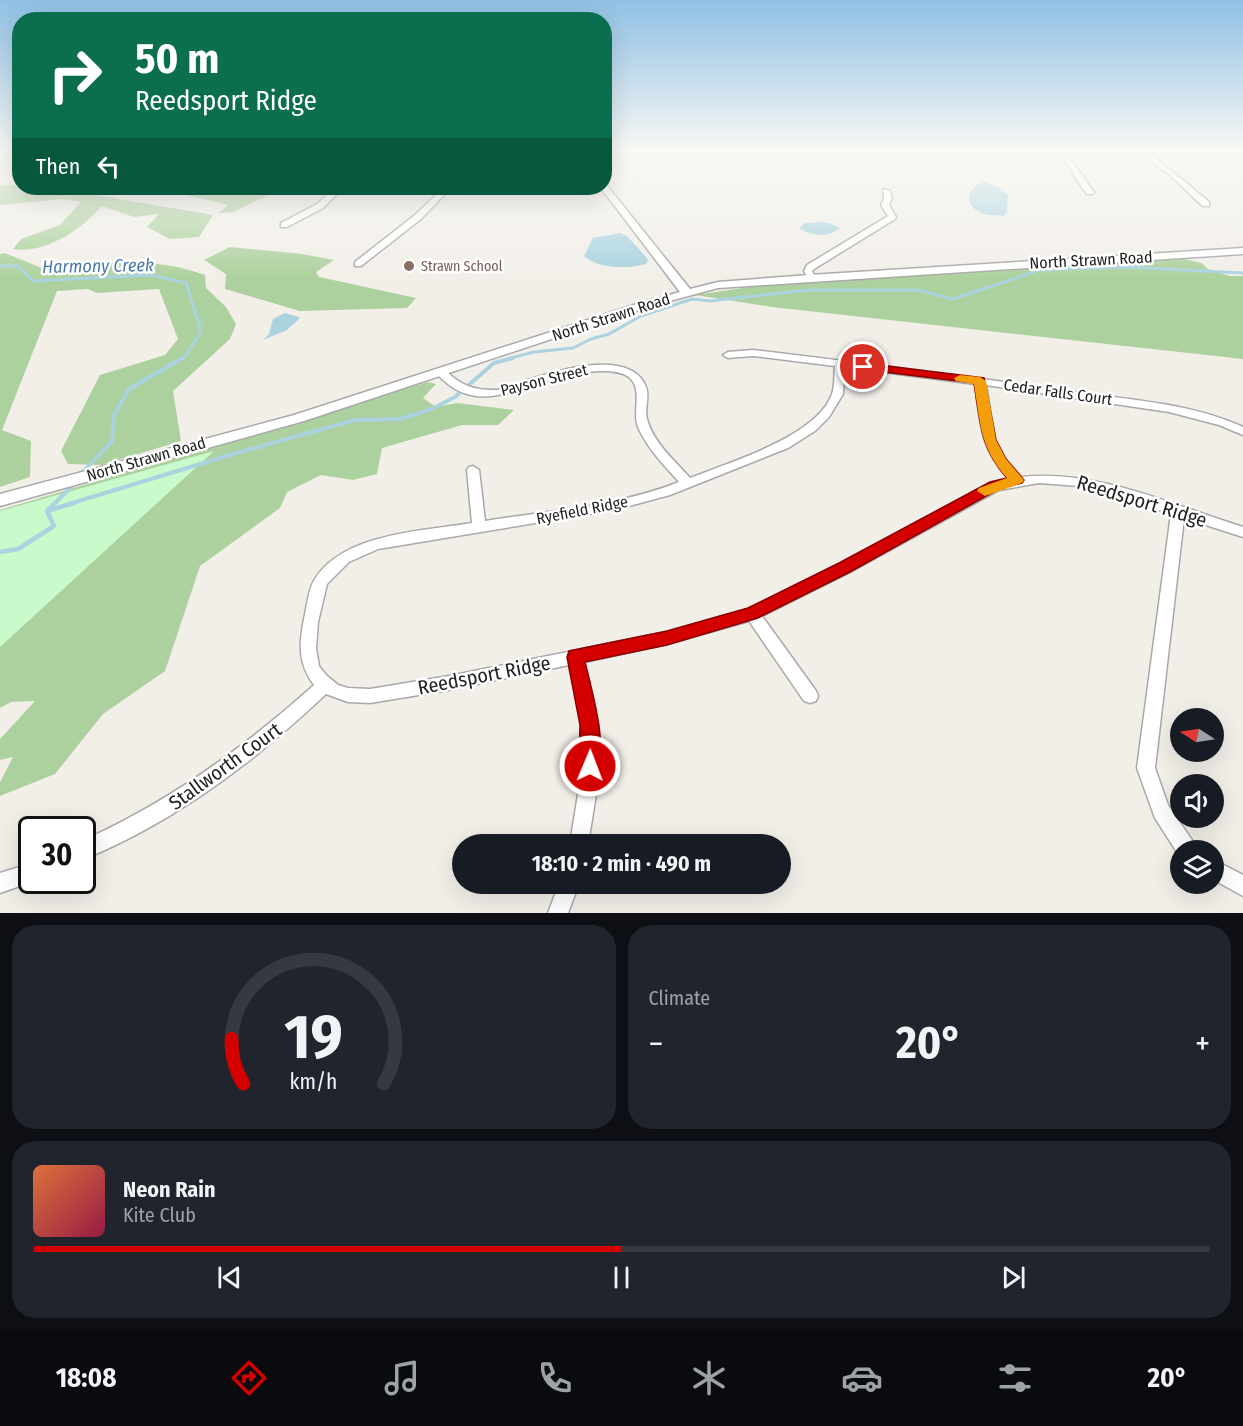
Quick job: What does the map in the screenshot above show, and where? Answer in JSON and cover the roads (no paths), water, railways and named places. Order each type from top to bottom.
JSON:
[{"type":"street","points":[[284,225],[320,206],[332,195]]},
{"type":"street","points":[[358,264],[418,217],[440,195]]},
{"type":"street","points":[[612,195],[686,292]]},
{"type":"street","points":[[812,278],[808,271],[810,267],[892,217],[885,205],[888,198],[887,195]]},
{"type":"street","points":[[1191,195],[1206,204]]},
{"type":"street","name":"North Strawn Road","points":[[0,500],[299,418],[686,292],[718,285],[1243,251]]},
{"type":"street","name":"Cedar Falls Court","points":[[728,355],[753,353],[980,381],[1168,409],[1215,420],[1243,431]]},
{"type":"street","name":"Ryefield Ridge","points":[[326,684],[311,668],[308,648],[311,622],[320,582],[344,558],[376,544],[614,505],[666,492],[784,445],[812,428],[825,415],[838,394],[840,364]]},
{"type":"street","name":"Payson Street","points":[[442,373],[450,383],[461,389],[487,394],[499,393],[582,368],[620,369],[634,376],[642,386],[640,418],[648,435],[687,483]]},
{"type":"street","points":[[980,381],[989,440],[1000,462],[1017,480]]},
{"type":"street","points":[[473,470],[479,528]]},
{"type":"street","name":"Reedsport Ridge","points":[[326,684],[348,695],[370,696],[449,683],[667,638],[752,614],[845,568],[995,486],[1017,480],[1054,478],[1105,486],[1243,532]]},
{"type":"street","points":[[1178,511],[1146,768],[1155,799],[1166,823],[1179,840]]},
{"type":"street","points":[[752,614],[810,696]]},
{"type":"street","points":[[575,657],[590,725],[589,782],[581,834]]},
{"type":"street","name":"Stallworth Court","points":[[96,845],[126,832],[204,786],[284,724],[326,684]]},
{"type":"street","points":[[1224,876],[1243,886]]},
{"type":"street","points":[[0,883],[18,877]]},
{"type":"street","points":[[558,913],[565,894]]},
{"type":"water","points":[[969,195],[1008,195],[1007,212],[1003,216],[984,214],[972,207]]},
{"type":"water","points":[[820,222],[840,228],[820,235],[799,228],[805,223]]},
{"type":"water","points":[[620,233],[627,236],[646,257],[648,261],[646,264],[631,267],[605,266],[584,256],[593,238]]},
{"type":"water","points":[[285,313],[299,317],[299,319],[287,330],[263,340],[269,334],[273,319]]},
{"type":"waterway","name":"Harmony Creek","points":[[0,266],[18,266],[33,281],[151,275],[186,283],[201,331],[183,358]]},
{"type":"waterway","points":[[507,359],[534,352],[573,348],[591,339],[609,334],[641,316],[692,299],[710,301],[808,290],[918,290],[953,299],[1040,270],[1124,267],[1243,273]]},
{"type":"waterway","name":"Harmony Creek","points":[[81,474],[112,441],[114,415],[129,389],[183,358]]},
{"type":"waterway","points":[[69,504],[355,420],[400,419],[432,409],[455,397],[494,363],[513,358]]},
{"type":"waterway","name":"Harmony Creek","points":[[47,511],[75,483]]},
{"type":"waterway","points":[[47,511],[74,503]]},
{"type":"waterway","name":"Harmony Creek","points":[[0,552],[18,549],[54,526],[47,511]]},
{"type":"place","name":"Strawn School","points":[[409,266]]}]
